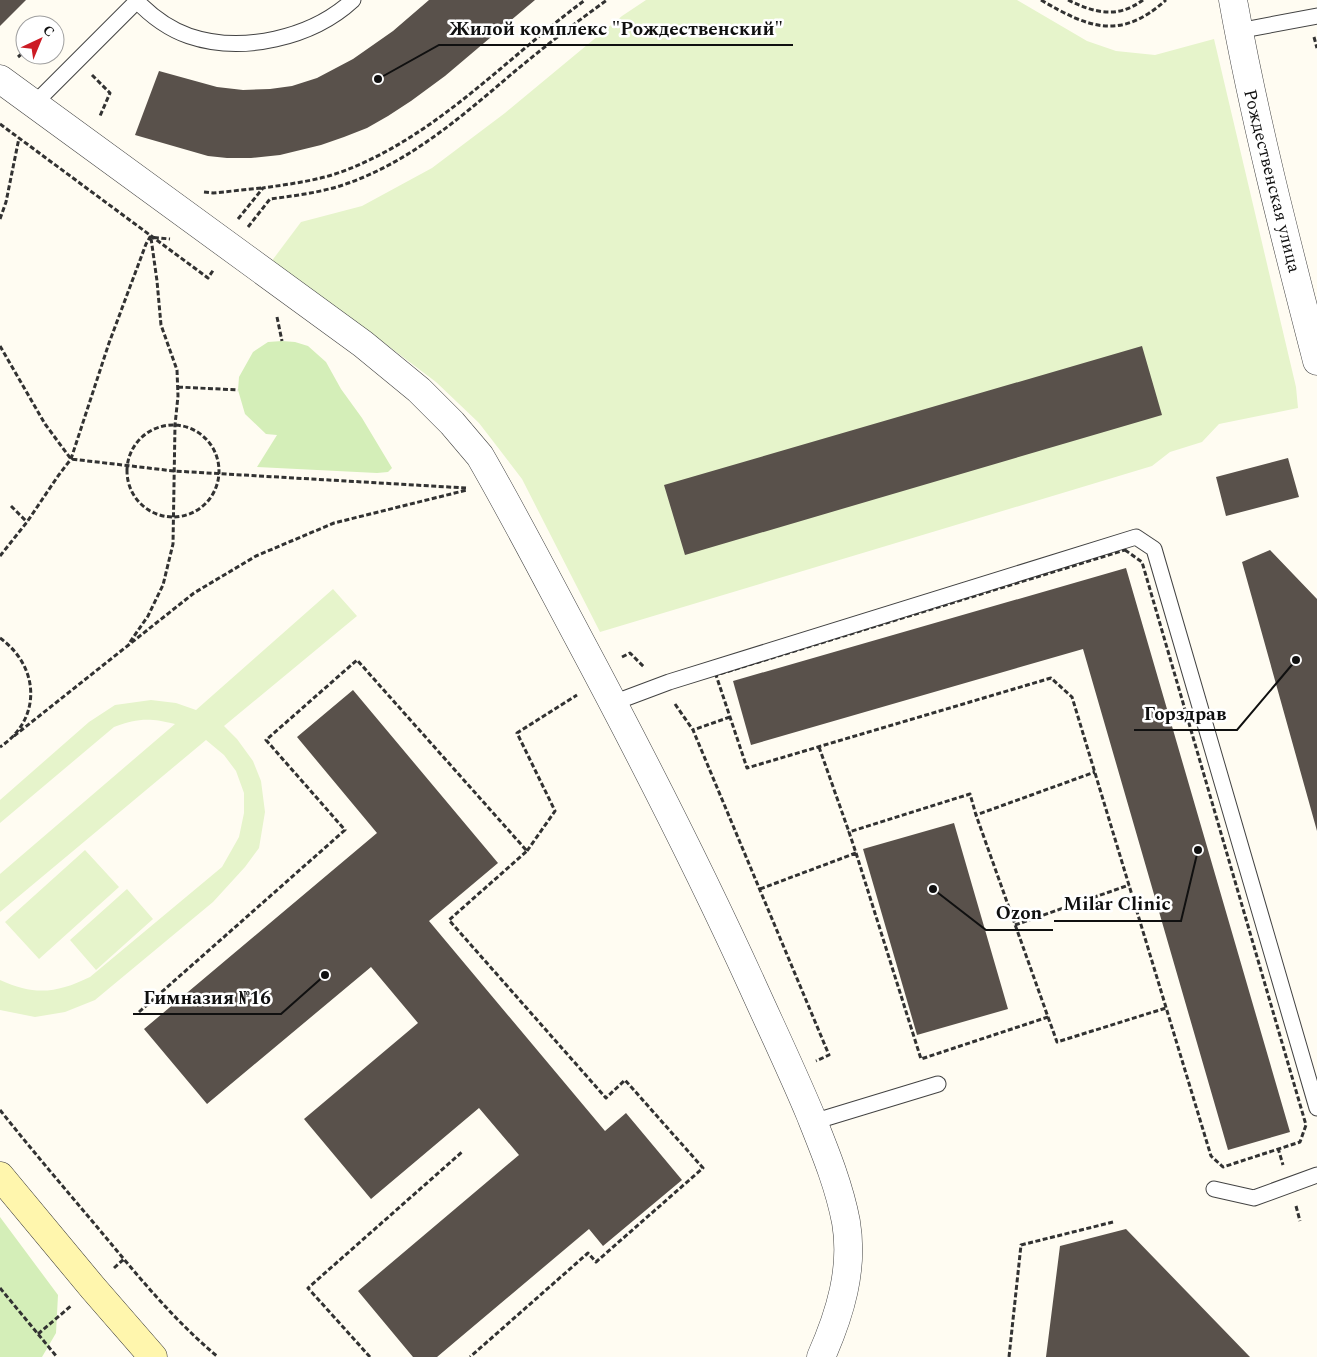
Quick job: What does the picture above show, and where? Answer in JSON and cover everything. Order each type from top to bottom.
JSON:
[{"type":"main road","points":[[0,1176],[153,1357]]},
{"type":"street","name":"Рождественская улица","points":[[1233,0],[1249,87],[1273,190],[1317,361]]},
{"type":"street","points":[[0,79],[223,252],[363,344],[419,390],[452,423],[480,456],[613,703],[686,846],[737,951],[823,1145],[838,1189],[846,1223],[849,1250],[847,1282],[831,1334],[821,1357]]},
{"type":"lane","points":[[34,104],[136,1],[172,28],[189,36],[213,42],[248,43],[274,39],[300,31],[326,20],[345,8],[353,0]]},
{"type":"lane","points":[[1238,31],[1317,16]]},
{"type":"lane","points":[[613,703],[675,680],[1136,537],[1154,549],[1317,1108]]},
{"type":"lane","points":[[813,1122],[938,1084]]},
{"type":"lane","points":[[1214,1189],[1254,1198],[1317,1175]]},
{"type":"path","points":[[203,192],[213,193],[302,183],[340,173],[377,157],[440,118],[555,22],[585,0]]},
{"type":"path","points":[[223,252],[270,200],[304,195],[340,186],[377,171],[446,129],[547,45],[607,0]]},
{"type":"path","points":[[1041,0],[1072,17],[1097,26],[1132,24],[1146,16],[1166,0]]},
{"type":"path","points":[[1068,0],[1084,8],[1101,13],[1120,12],[1143,0]]},
{"type":"path","points":[[65,49],[110,93],[99,118]]},
{"type":"path","points":[[0,124],[150,237],[208,278],[263,188]]},
{"type":"path","points":[[0,219],[6,202],[19,138]]},
{"type":"path","points":[[150,237],[174,240]]},
{"type":"path","points":[[127,647],[148,616],[163,585],[173,544],[177,370],[161,325],[150,237]]},
{"type":"path","points":[[0,556],[27,522],[71,459],[109,343],[150,237]]},
{"type":"path","points":[[275,309],[282,341]]},
{"type":"path","points":[[0,346],[45,424],[71,459],[127,464],[174,471],[475,488],[334,523],[256,556],[194,593],[0,747]]},
{"type":"path","points":[[178,387],[238,390]]},
{"type":"path","points":[[175,425],[188,427],[200,433],[211,444],[218,458],[219,473],[216,488],[208,501],[197,511],[173,517],[154,513],[141,505],[132,493],[127,479],[127,464],[130,451],[148,431],[161,426],[175,425]]},
{"type":"path","points":[[11,506],[27,522]]},
{"type":"path","points":[[1125,550],[1142,562],[1306,1125],[1300,1142],[1223,1166],[1211,1156],[1072,697],[1051,678],[819,747],[747,768],[716,675],[1125,550]]},
{"type":"path","points":[[0,638],[10,645],[21,658],[28,673],[31,690],[29,707],[24,722],[14,736]]},
{"type":"path","points":[[139,1012],[345,830],[266,740],[357,660],[527,851]]},
{"type":"path","points":[[470,1357],[588,1253],[596,1262],[703,1168],[625,1080],[606,1098],[449,920],[527,851],[555,811],[517,733],[583,692]]},
{"type":"path","points":[[730,717],[693,730],[829,1055]]},
{"type":"path","points":[[819,747],[856,853],[921,1059],[1048,1017]]},
{"type":"path","points":[[976,815],[1094,772]]},
{"type":"path","points":[[849,832],[970,794],[1057,1042],[1166,1008]]},
{"type":"path","points":[[760,889],[856,853]]},
{"type":"path","points":[[1015,924],[1129,885]]},
{"type":"path","points":[[0,1110],[124,1259],[199,1341],[218,1357]]},
{"type":"path","points":[[370,1357],[308,1288],[462,1152]]},
{"type":"path","points":[[1009,1357],[1020,1245],[1113,1222]]},
{"type":"path","points":[[114,1268],[124,1259]]},
{"type":"path","points":[[0,1288],[57,1357]]},
{"type":"path","points":[[38,1334],[93,1288]]},
{"type":"green space","points":[[646,0],[1017,0],[1087,41],[1116,51],[1155,55],[1214,39],[1296,387],[1298,408],[1219,424],[1202,442],[1170,452],[1152,466],[600,632],[522,479],[479,423],[436,382],[271,262],[301,222],[362,206],[432,168],[505,113],[622,16]]},
{"type":"green space","points":[[282,341],[308,346],[326,362],[341,389],[362,418],[392,468],[388,472],[257,467],[277,435],[266,434],[245,414],[238,390],[239,377],[253,352],[268,342]]},
{"type":"green space","points":[[333,589],[357,616],[224,726],[237,739],[253,761],[261,781],[265,812],[259,848],[245,867],[213,902],[95,1000],[65,1012],[35,1017],[0,1010],[0,980],[24,989],[46,990],[67,986],[90,977],[222,867],[239,837],[244,813],[244,793],[236,771],[224,755],[206,740],[0,912],[0,874],[175,724],[144,720],[114,727],[0,823],[0,800],[89,722],[115,705],[151,700],[176,703],[196,710]]},
{"type":"green space","points":[[85,850],[119,887],[39,959],[5,922]]},
{"type":"green space","points":[[127,889],[153,919],[96,970],[70,940]]},
{"type":"green space","points":[[0,1217],[58,1295],[56,1333],[42,1357],[0,1357]]},
{"type":"building","points":[[0,0],[26,0],[0,26]]},
{"type":"building","points":[[429,0],[535,0],[445,76],[411,101],[367,128],[321,145],[280,155],[227,158],[208,156],[135,135],[159,71],[217,87],[243,90],[292,86],[317,78],[353,59],[393,31]]},
{"type":"building","points":[[1142,346],[1162,415],[685,555],[664,485]]},
{"type":"building","points":[[1288,458],[1299,497],[1226,516],[1216,477]]},
{"type":"building","points":[[1270,550],[1317,599],[1317,831],[1242,562]]},
{"type":"building","points":[[1126,568],[1290,1132],[1228,1150],[1083,649],[751,745],[733,681]]},
{"type":"building","points":[[353,690],[498,863],[429,921],[605,1131],[626,1113],[682,1180],[603,1246],[589,1229],[437,1357],[413,1357],[358,1291],[519,1155],[479,1108],[371,1199],[304,1119],[418,1023],[371,967],[207,1104],[144,1029],[377,833],[297,737]]},
{"type":"building","points":[[954,823],[1008,1009],[917,1035],[863,849]]},
{"type":"building","points":[[1126,1229],[1250,1357],[1046,1357],[1060,1246]]},
{"type":"place","name":"Жилой комплекс \"Рождественский\"","points":[[378,79]]},
{"type":"place","name":"Горздрав","points":[[1296,660]]},
{"type":"place","name":"Milar Clinic","points":[[1198,850]]},
{"type":"place","name":"Ozon","points":[[933,889]]},
{"type":"place","name":"Гимназия №16","points":[[325,975]]}]
